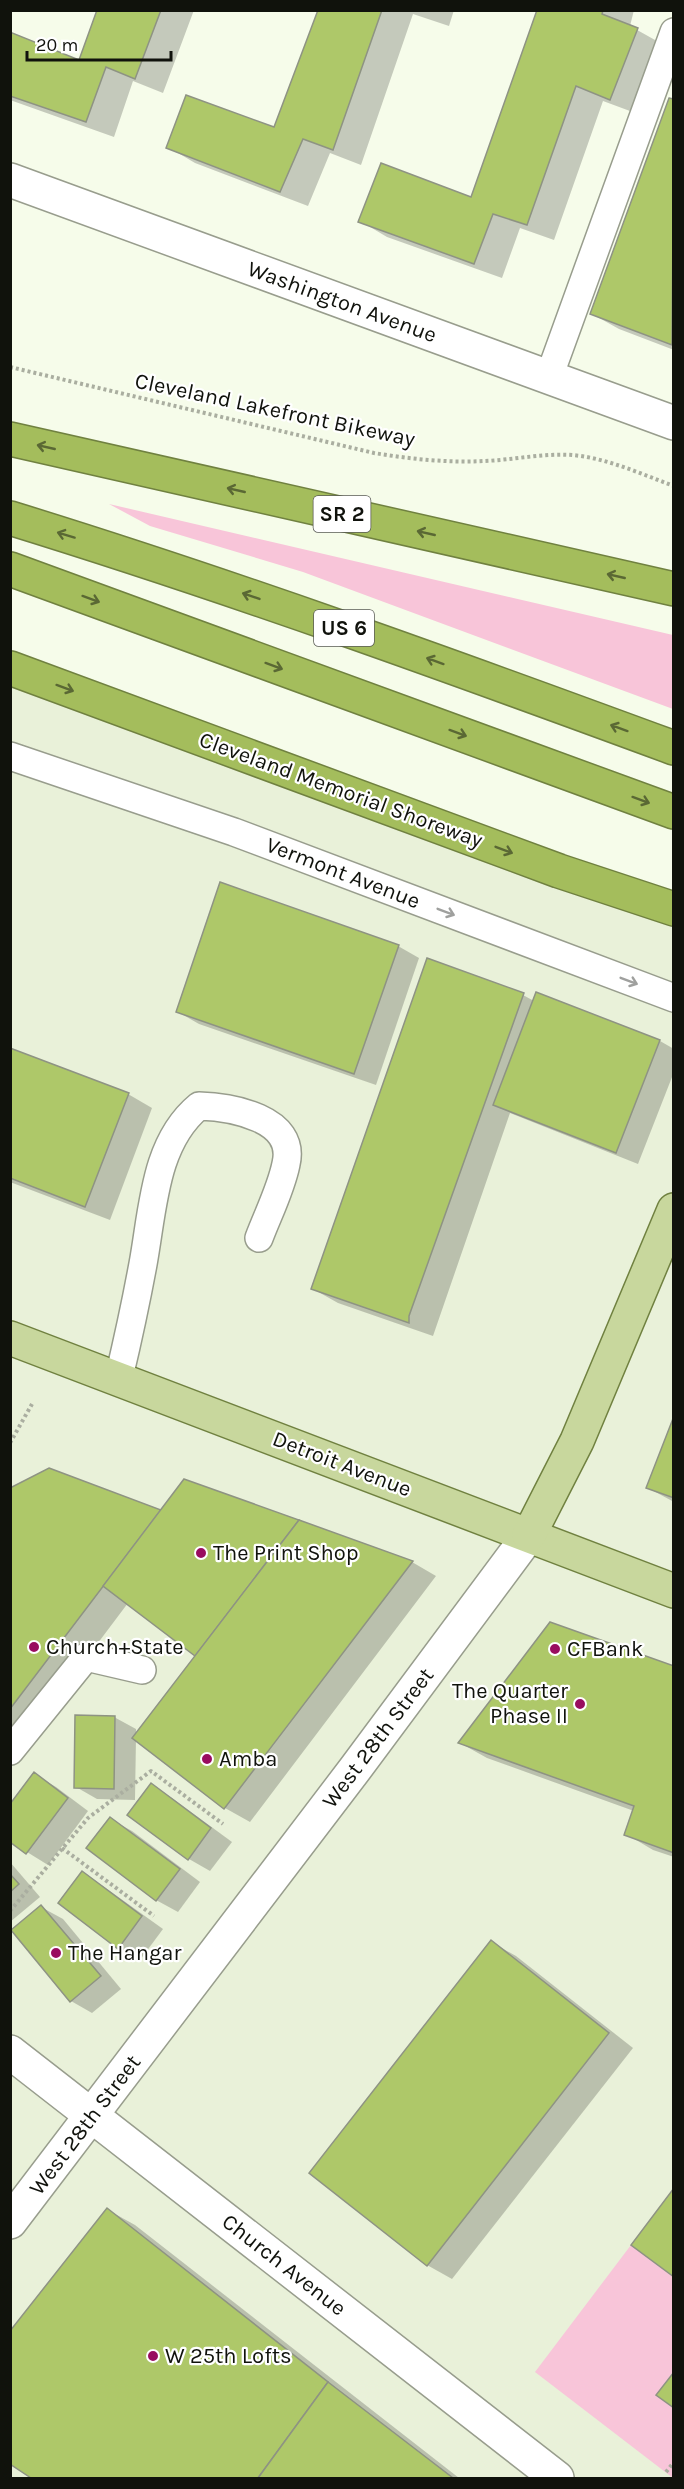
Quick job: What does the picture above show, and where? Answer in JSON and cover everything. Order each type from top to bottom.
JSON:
[{"type":"highway","name":"SR 2","points":[[10,439],[674,589]]},
{"type":"highway","name":"US 6","points":[[10,519],[165,566],[369,636],[674,748]]},
{"type":"highway","name":"US 6","points":[[10,569],[674,812]]},
{"type":"highway","name":"Cleveland Memorial Shoreway","points":[[10,668],[640,899],[674,909]]},
{"type":"main road","name":"West 28th Street","points":[[529,1535],[578,1441],[674,1210]]},
{"type":"main road","name":"Detroit Avenue","points":[[10,1338],[119,1377],[674,1591]]},
{"type":"street","name":"Washington Avenue","points":[[10,180],[674,423]]},
{"type":"street","name":"West 28th Street","points":[[10,2222],[92,2117],[529,1535]]},
{"type":"street","name":"Church Avenue","points":[[10,2052],[557,2478]]},
{"type":"lane","points":[[549,377],[674,32]]},
{"type":"lane","name":"Vermont Avenue","points":[[10,756],[234,832],[674,998]]},
{"type":"lane","points":[[119,1377],[132,1326],[147,1242],[149,1216],[166,1154],[184,1118],[199,1106],[223,1107],[254,1115],[274,1128],[284,1138],[287,1162],[259,1238]]},
{"type":"lane","points":[[10,1751],[86,1656],[142,1670]]},
{"type":"path","name":"Cleveland Lakefront Bikeway","points":[[10,367],[374,453],[408,459],[455,461],[572,455],[597,460],[674,486]]},
{"type":"path","points":[[10,1443],[32,1404]]},
{"type":"path","points":[[10,1911],[88,1818],[151,1771],[223,1824]]},
{"type":"path","points":[[62,1848],[154,1916]]},
{"type":"path","points":[[666,2472],[674,2462]]},
{"type":"shaded area","points":[[109,504],[673,635],[673,709],[303,572],[150,526]]},
{"type":"shaded area","points":[[10,668],[673,909],[673,2478],[11,2478]]},
{"type":"shaded area","points":[[631,2245],[673,2277],[673,2372],[656,2395],[673,2408],[673,2478],[535,2372]]},
{"type":"building","points":[[97,10],[161,10],[135,79],[106,67],[86,122],[10,96],[10,32],[79,60]]},
{"type":"building","points":[[318,10],[382,10],[333,150],[303,139],[280,192],[166,148],[186,95],[274,127]]},
{"type":"building","points":[[537,10],[603,10],[602,14],[638,28],[610,100],[576,86],[527,225],[493,214],[474,264],[358,222],[381,163],[471,197]]},
{"type":"building","points":[[669,98],[674,99],[672,345],[590,314]]},
{"type":"building","points":[[220,882],[399,945],[354,1074],[176,1012]]},
{"type":"building","points":[[427,958],[524,993],[409,1316],[409,1323],[311,1289]]},
{"type":"building","points":[[536,992],[660,1040],[616,1153],[493,1105]]},
{"type":"building","points":[[10,1048],[129,1093],[85,1207],[10,1178]]},
{"type":"building","points":[[674,1416],[674,1498],[646,1488]]},
{"type":"building","name":"Church+State","points":[[49,1468],[161,1510],[10,1709],[10,1488]]},
{"type":"building","name":"The Print Shop","points":[[184,1479],[299,1520],[195,1656],[103,1586]]},
{"type":"building","points":[[299,1520],[413,1561],[224,1809],[132,1738]]},
{"type":"building","name":"The Quarter Phase II","points":[[550,1622],[674,1666],[674,1853],[624,1835],[634,1806],[458,1743]]},
{"type":"building","points":[[75,1715],[115,1716],[114,1789],[74,1788]]},
{"type":"building","points":[[34,1772],[68,1798],[26,1854],[10,1842],[10,1804]]},
{"type":"building","points":[[151,1783],[211,1828],[188,1860],[127,1815]]},
{"type":"building","points":[[110,1817],[180,1869],[156,1901],[86,1848]]},
{"type":"building","points":[[82,1871],[142,1916],[118,1949],[58,1903]]},
{"type":"building","points":[[10,1874],[19,1884],[10,1892]]},
{"type":"building","name":"The Hangar","points":[[41,1905],[101,1976],[70,2002],[11,1930]]},
{"type":"building","points":[[491,1940],[609,2033],[427,2266],[309,2173]]},
{"type":"building","points":[[674,2188],[674,2277],[631,2245]]},
{"type":"building","name":"W 25th Lofts","points":[[107,2208],[328,2382],[258,2478],[31,2478],[10,2464],[10,2331]]},
{"type":"building","points":[[674,2372],[674,2408],[656,2395]]},
{"type":"building","points":[[328,2382],[453,2478],[258,2478]]},
{"type":"place","name":"The Print Shop","points":[[201,1553]]},
{"type":"place","name":"Church+State","points":[[34,1647]]},
{"type":"place","name":"CFBank","points":[[555,1649]]},
{"type":"place","name":"The Quarter Phase II","points":[[580,1704]]},
{"type":"place","name":"Amba","points":[[207,1759]]},
{"type":"place","name":"The Hangar","points":[[56,1953]]},
{"type":"place","name":"W 25th Lofts","points":[[153,2356]]}]
